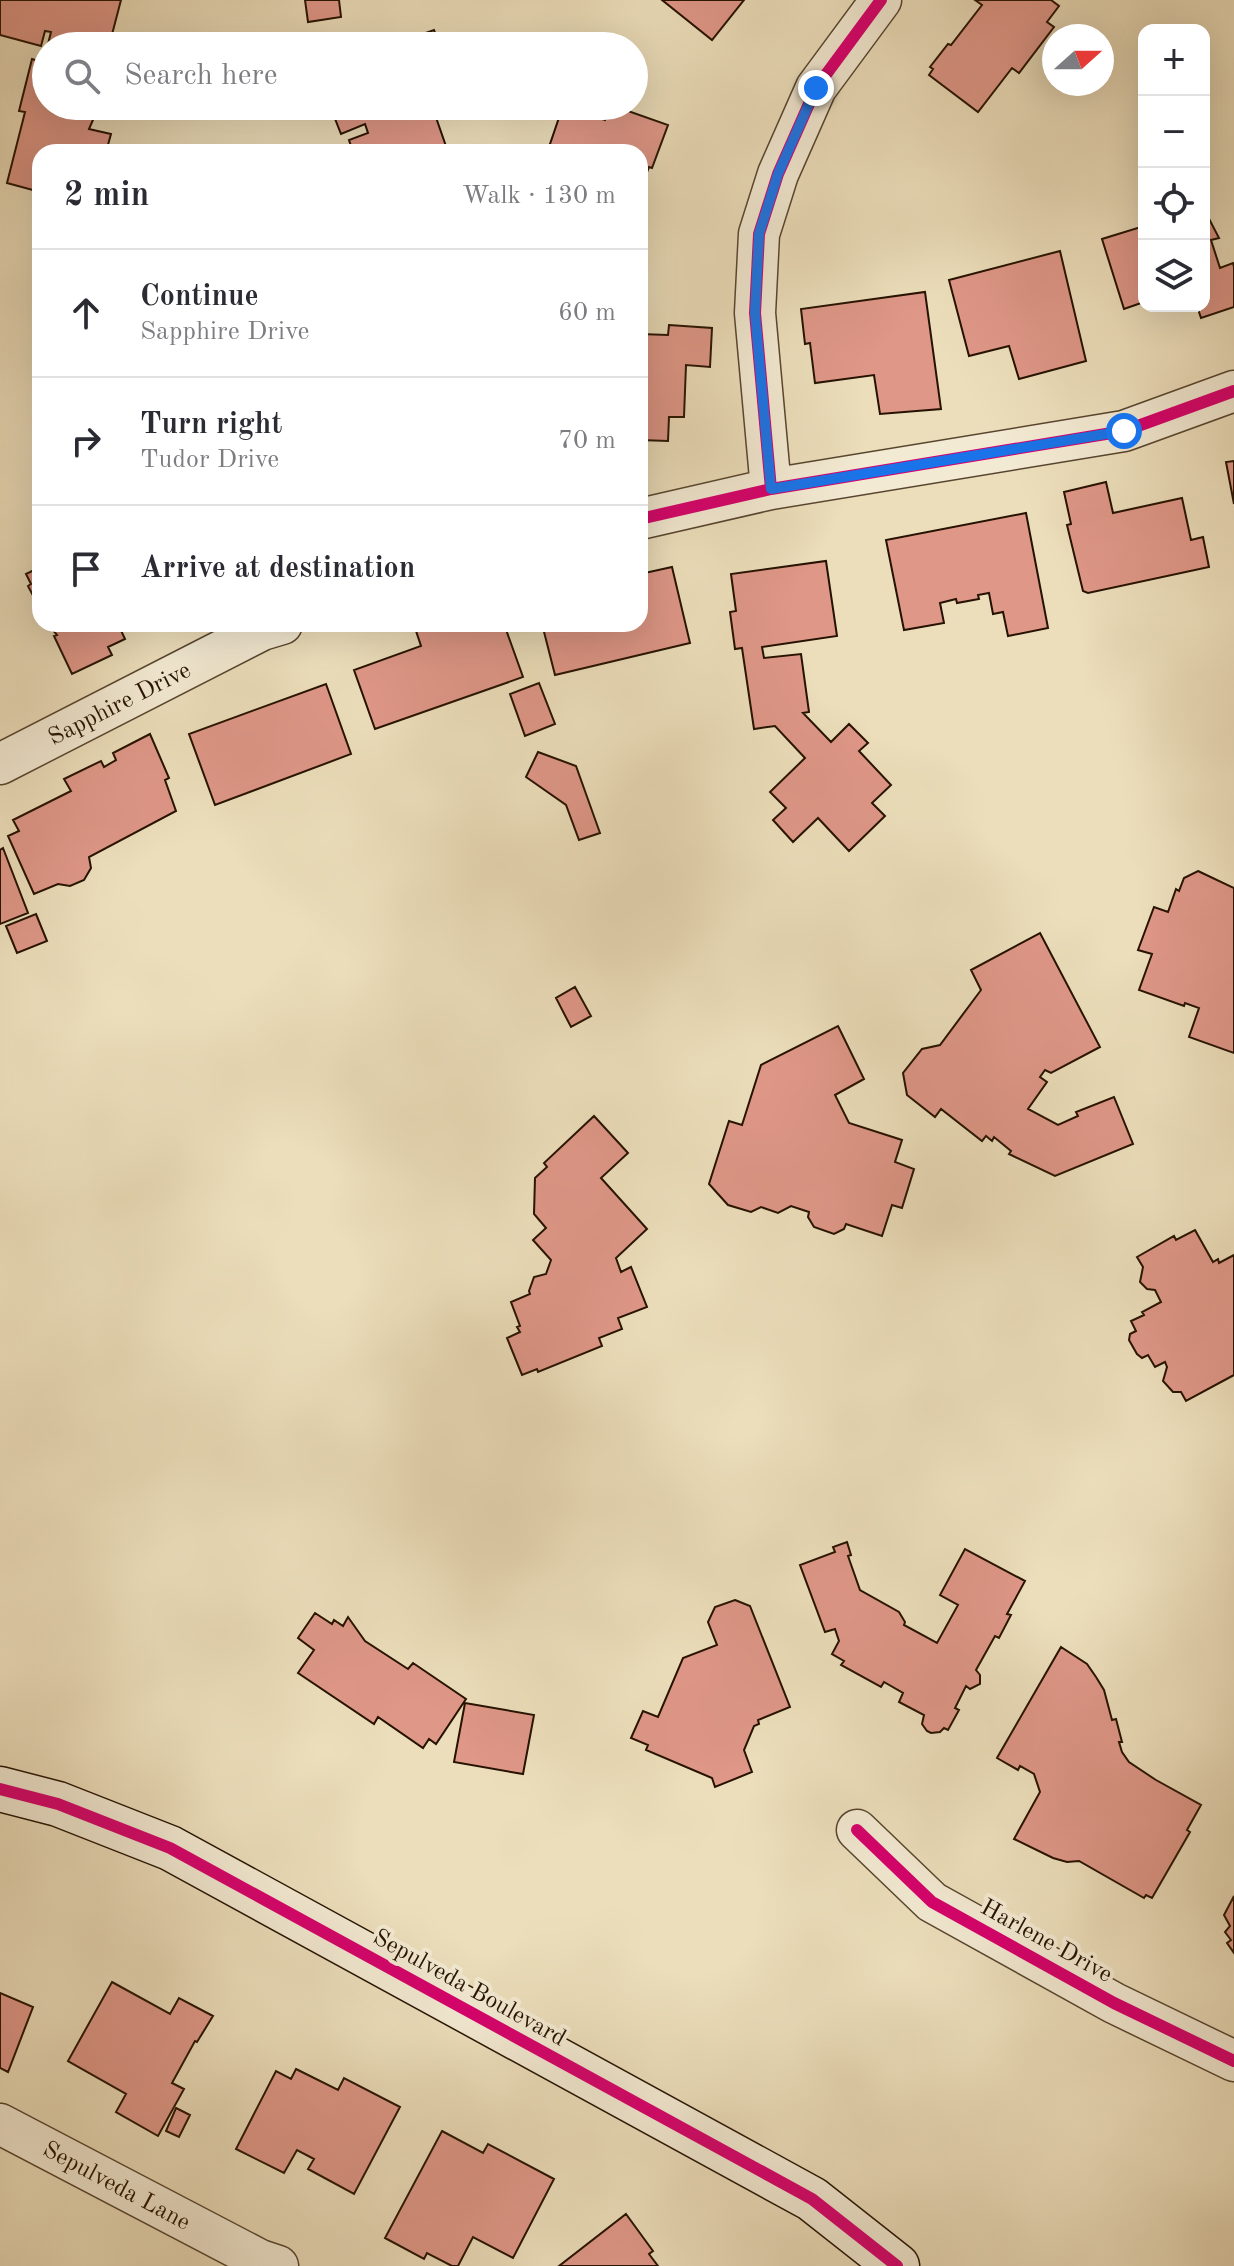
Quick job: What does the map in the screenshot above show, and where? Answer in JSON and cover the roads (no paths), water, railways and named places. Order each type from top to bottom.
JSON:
[{"type":"main road","name":"Sepulveda Boulevard","points":[[0,1789],[58,1804],[170,1848],[812,2199],[897,2266]]},
{"type":"street","points":[[771,489],[755,313],[759,234],[778,174],[816,88],[881,0]]},
{"type":"street","points":[[648,517],[771,489],[1124,431],[1234,391]]},
{"type":"street","name":"Sapphire Drive","points":[[0,764],[258,632]]},
{"type":"street","name":"Harlene Drive","points":[[857,1830],[932,1902],[1114,2003],[1234,2061]]},
{"type":"street","name":"Sepulveda Lane","points":[[0,2124],[246,2253],[278,2266]]}]
